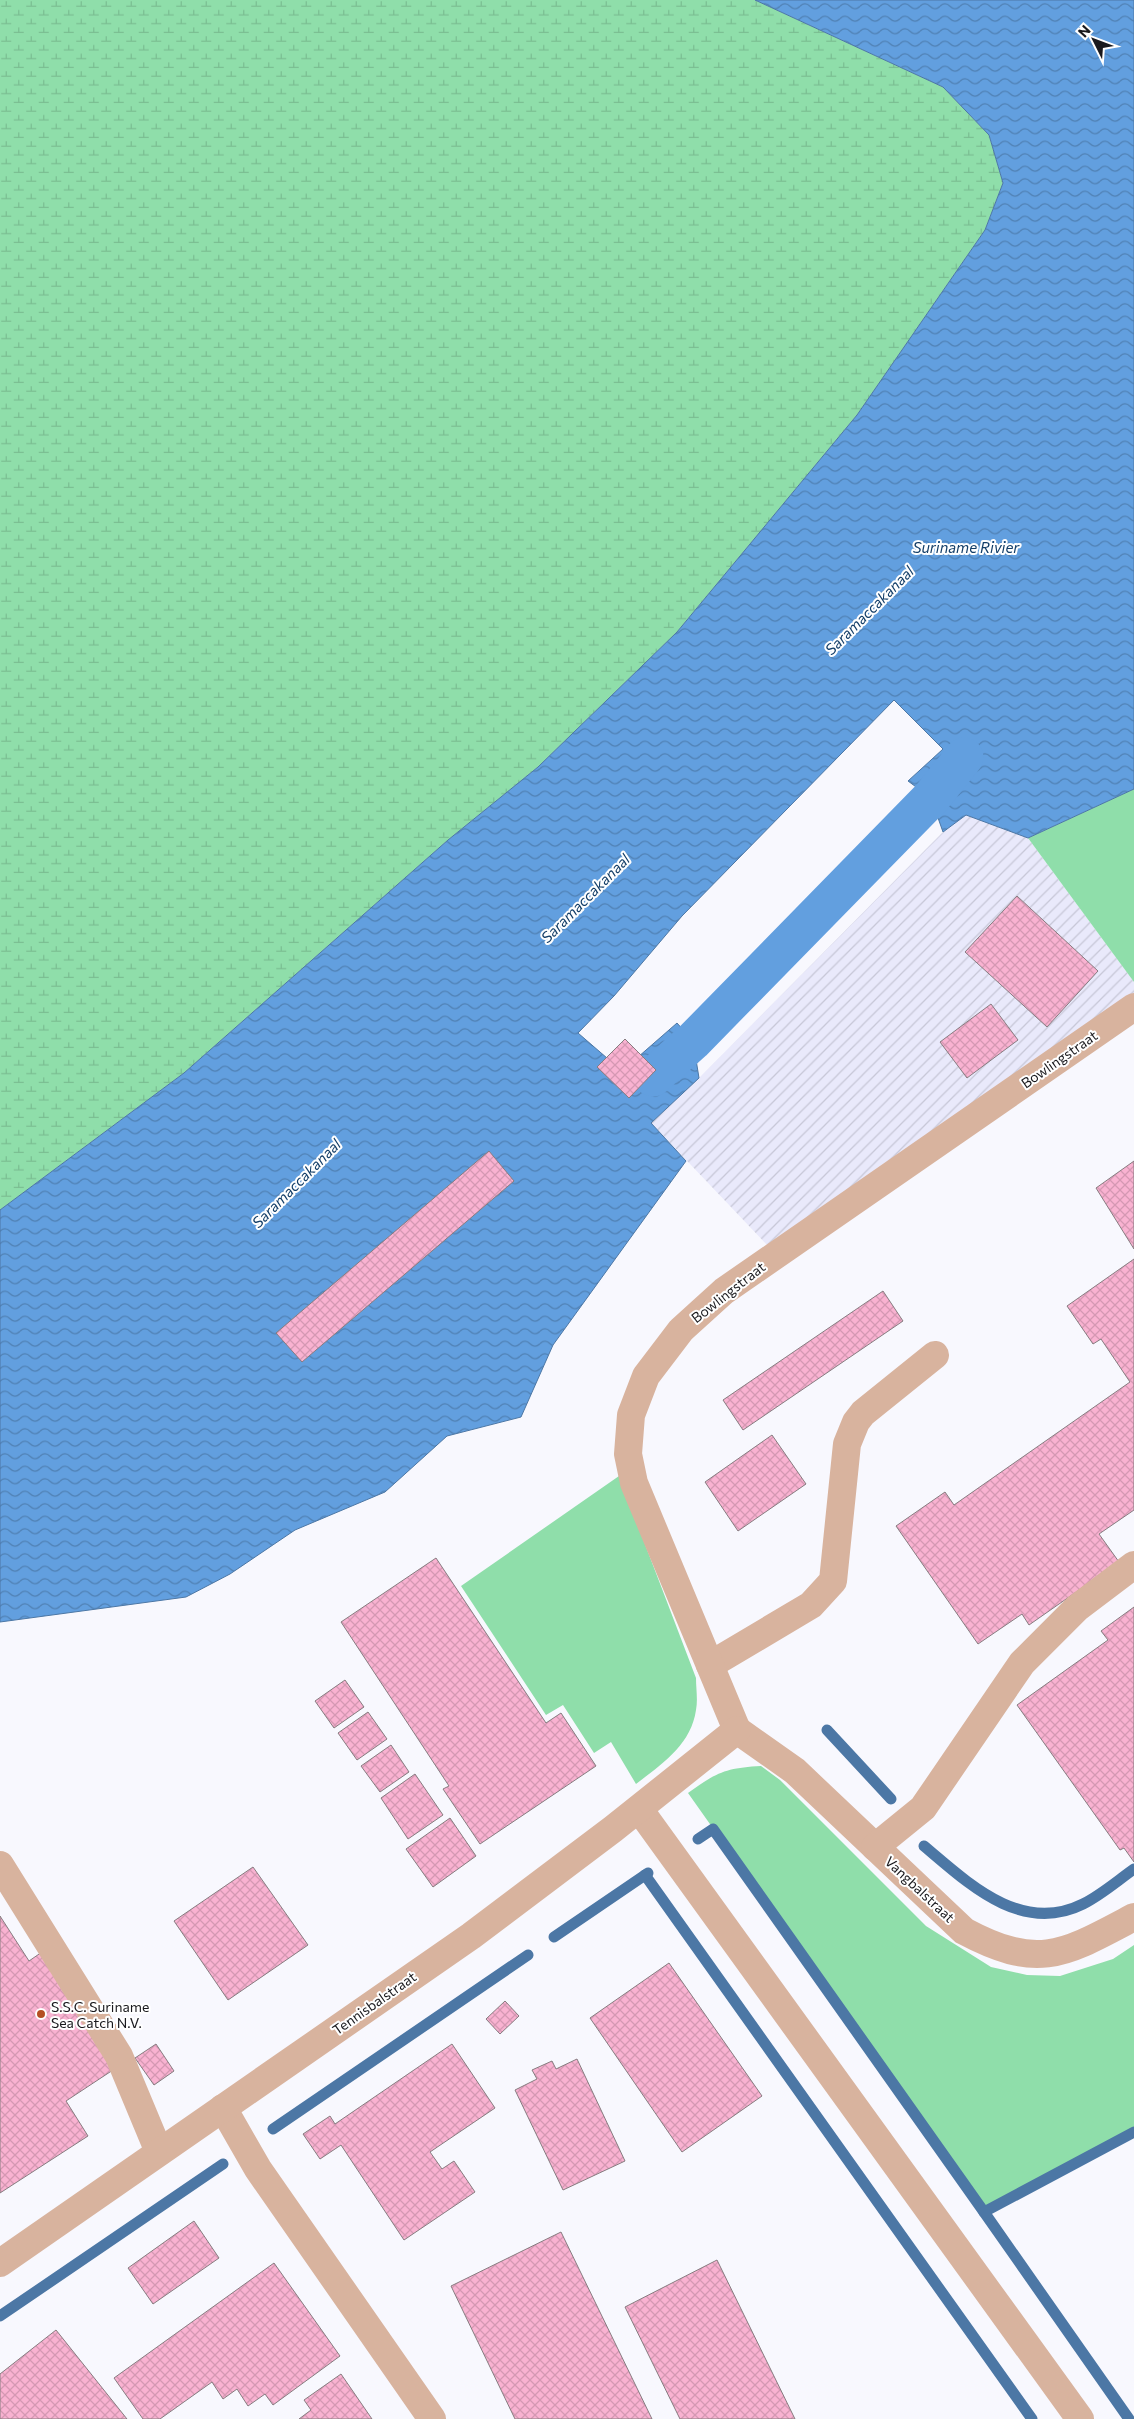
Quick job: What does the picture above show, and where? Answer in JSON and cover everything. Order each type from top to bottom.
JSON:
[{"type":"street","name":"Bowlingstraat","points":[[737,1730],[634,1483],[628,1454],[631,1415],[646,1376],[681,1330],[724,1291],[1134,1007]]},
{"type":"street","points":[[710,1666],[811,1605],[834,1581],[847,1444],[850,1432],[863,1413],[935,1355]]},
{"type":"street","points":[[875,1847],[923,1808],[1022,1662],[1077,1608],[1134,1565]]},
{"type":"street","name":"Vangbalstraat","points":[[737,1730],[795,1771],[964,1930],[992,1945],[1022,1954],[1048,1954],[1075,1948],[1134,1918]]},
{"type":"street","name":"Tennisbalstraat","points":[[0,2263],[471,1936],[639,1808],[737,1730]]},
{"type":"street","points":[[639,1808],[1080,2419]]},
{"type":"street","points":[[0,1865],[119,2056],[159,2152]]},
{"type":"street","points":[[223,2108],[258,2169],[432,2419]]},
{"type":"shaded area","points":[[966,815],[1028,838],[1134,982],[1134,1001],[768,1246],[651,1123],[699,1078],[943,832]]},
{"type":"green space","points":[[0,0],[755,0],[943,87],[989,135],[1003,183],[985,230],[857,415],[677,632],[538,767],[448,840],[184,1073],[0,1210]]},
{"type":"green space","points":[[1134,789],[1134,982],[1028,838]]},
{"type":"green space","points":[[619,1476],[696,1678],[697,1706],[688,1734],[674,1753],[636,1784],[611,1742],[594,1753],[563,1705],[546,1715],[461,1586]]},
{"type":"green space","points":[[761,1766],[780,1780],[926,1926],[991,1967],[1027,1975],[1060,1976],[1113,1959],[1134,1945],[1134,2132],[984,2212],[688,1793],[722,1772]]},
{"type":"water","points":[[755,0],[1134,0],[1134,789],[1028,838],[966,815],[943,832],[931,798],[908,781],[943,749],[894,700],[682,916],[614,996],[578,1033],[622,1071],[677,1023],[693,1041],[699,1078],[651,1123],[686,1161],[553,1345],[521,1417],[447,1436],[385,1492],[295,1530],[230,1574],[186,1597],[0,1622],[0,1210],[184,1073],[448,840],[538,767],[677,632],[857,415],[985,230],[1003,183],[989,135],[943,87]]},
{"type":"building","points":[[1017,896],[1098,971],[1047,1027],[965,952]]},
{"type":"building","points":[[991,1004],[1018,1040],[967,1078],[940,1042]]},
{"type":"building","points":[[625,1039],[656,1070],[629,1098],[597,1067]]},
{"type":"building","points":[[489,1151],[514,1181],[302,1362],[276,1333]]},
{"type":"building","points":[[1134,1161],[1134,1249],[1096,1188]]},
{"type":"building","points":[[1134,1259],[1134,1510],[1099,1534],[1119,1562],[1029,1625],[1022,1614],[978,1644],[896,1526],[945,1492],[954,1505],[1130,1382],[1101,1339],[1093,1344],[1067,1306]]},
{"type":"building","points":[[883,1291],[903,1321],[743,1430],[723,1400]]},
{"type":"building","points":[[772,1435],[806,1484],[738,1531],[705,1482]]},
{"type":"building","points":[[436,1558],[546,1723],[561,1713],[596,1766],[480,1844],[443,1789],[449,1786],[341,1622]]},
{"type":"building","points":[[1134,1607],[1134,1862],[1124,1848],[1120,1850],[1017,1705],[1108,1640],[1101,1631]]},
{"type":"building","points":[[345,1680],[364,1707],[334,1728],[315,1701]]},
{"type":"building","points":[[368,1712],[387,1739],[357,1760],[338,1733]]},
{"type":"building","points":[[391,1745],[409,1772],[380,1792],[361,1766]]},
{"type":"building","points":[[415,1774],[443,1815],[408,1839],[381,1798]]},
{"type":"building","points":[[450,1818],[476,1856],[433,1887],[406,1849]]},
{"type":"building","points":[[253,1867],[308,1945],[228,2000],[174,1921]]},
{"type":"building","name":"S.S.C. Suriname Sea Catch N.V.","points":[[0,1916],[29,1961],[42,1952],[116,2068],[66,2101],[88,2136],[0,2193]]},
{"type":"building","points":[[669,1963],[762,2096],[682,2152],[590,2018]]},
{"type":"building","points":[[505,2001],[519,2016],[500,2034],[486,2019]]},
{"type":"building","points":[[156,2044],[174,2071],[154,2085],[135,2058]]},
{"type":"building","points":[[452,2044],[495,2108],[430,2152],[442,2169],[454,2161],[475,2192],[404,2240],[341,2145],[320,2159],[303,2134],[330,2116],[335,2124]]},
{"type":"building","points":[[577,2059],[625,2161],[563,2190],[515,2090],[537,2079],[532,2070],[552,2061],[556,2069]]},
{"type":"building","points":[[194,2221],[219,2258],[153,2304],[128,2268]]},
{"type":"building","points":[[561,2232],[652,2419],[515,2419],[451,2286]]},
{"type":"building","points":[[717,2260],[795,2419],[680,2419],[625,2307]]},
{"type":"building","points":[[274,2263],[340,2356],[273,2405],[265,2394],[248,2406],[237,2389],[223,2399],[212,2382],[160,2419],[143,2419],[114,2378]]},
{"type":"building","points":[[56,2330],[127,2419],[0,2419],[0,2374]]},
{"type":"building","points":[[341,2374],[372,2419],[299,2419],[311,2410],[304,2400]]},
{"type":"waterway","points":[[653,1077],[693,1041],[931,798],[964,757]]},
{"type":"waterway","points":[[827,1730],[891,1799]]},
{"type":"waterway","points":[[698,1839],[713,1829],[984,2212]]},
{"type":"waterway","points":[[924,1846],[977,1889],[1017,1909],[1038,1913],[1060,1912],[1083,1904],[1134,1869]]},
{"type":"waterway","points":[[554,1937],[648,1873]]},
{"type":"waterway","points":[[645,1875],[1032,2419]]},
{"type":"waterway","points":[[273,2129],[528,1955]]},
{"type":"waterway","points":[[1129,2419],[984,2212],[1134,2132]]},
{"type":"waterway","points":[[0,2316],[223,2164]]},
{"type":"place","name":"S.S.C. Suriname Sea Catch N.V.","points":[[41,2014]]},
{"type":"water label","name":"Suriname Rivier","points":[[966,547]]},
{"type":"water label","name":"Saramaccakanaal","points":[[869,610]]},
{"type":"water label","name":"Saramaccakanaal","points":[[585,898]]},
{"type":"water label","name":"Saramaccakanaal","points":[[296,1183]]}]
